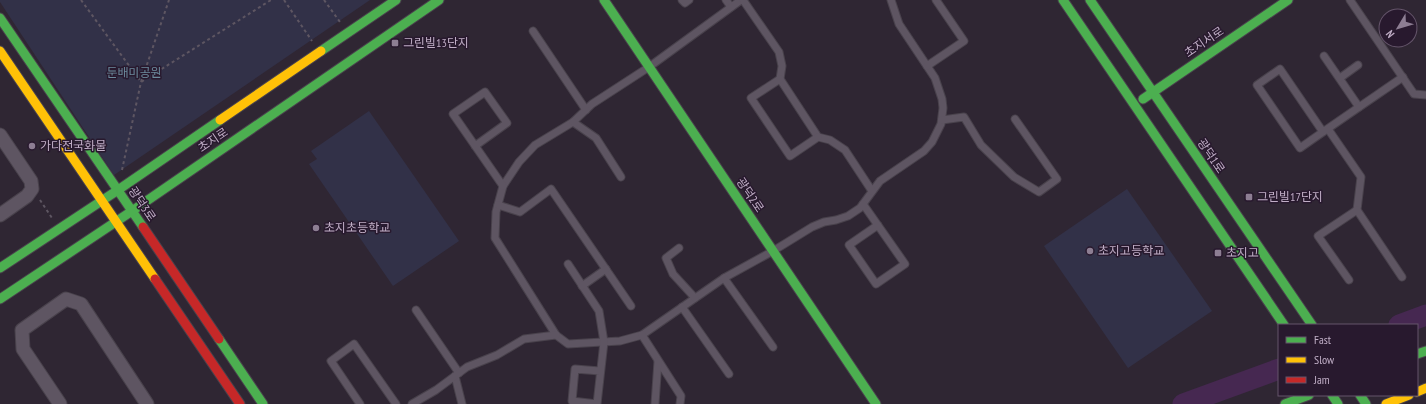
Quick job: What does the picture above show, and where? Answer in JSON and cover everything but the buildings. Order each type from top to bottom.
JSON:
[{"type":"street","name":"초지로","points":[[0,268],[118,190],[396,0]]},
{"type":"street","name":"초지로","points":[[0,299],[116,222],[439,0]]},
{"type":"street","name":"광덕2로","points":[[604,0],[876,404]]},
{"type":"street","points":[[1062,0],[1283,324]]},
{"type":"street","name":"광덕1로","points":[[1090,0],[1311,324]]},
{"type":"street","name":"초지서로","points":[[1134,105],[1288,0]]},
{"type":"street","name":"광덕3로","points":[[0,18],[263,404]]},
{"type":"street","points":[[0,51],[240,404]]},
{"type":"street","points":[[0,136],[31,181],[32,189],[27,196],[0,215]]},
{"type":"street","points":[[60,404],[23,350],[22,330],[66,299],[81,304],[147,404]]},
{"type":"street","points":[[1284,404],[1306,396]]},
{"type":"street","points":[[1386,404],[1406,396]]},
{"type":"lane","points":[[682,0],[685,3],[689,0]]},
{"type":"lane","points":[[726,0],[732,7]]},
{"type":"lane","points":[[872,191],[845,150],[830,140],[818,137],[780,79],[782,66],[779,52],[742,0],[649,67],[592,104],[573,122],[535,145],[519,162],[503,186],[496,212],[495,238],[556,335],[568,344],[604,342],[620,341],[642,335],[724,278],[773,251],[812,227],[824,222],[848,216],[860,208],[880,182],[924,151],[937,134],[942,120],[943,108],[941,94],[935,78],[899,24],[892,0]]},
{"type":"lane","points":[[927,66],[964,41],[936,0]]},
{"type":"lane","points":[[1350,0],[1414,94],[1426,95]]},
{"type":"lane","points":[[533,31],[586,110]]},
{"type":"lane","points":[[1324,56],[1359,107]]},
{"type":"lane","points":[[1340,78],[1358,65]]},
{"type":"lane","points":[[1402,277],[1357,210],[1361,178],[1326,130],[1280,69],[1257,85],[1300,148],[1326,130],[1359,107],[1403,77]]},
{"type":"lane","points":[[780,79],[751,98],[772,131],[790,156],[818,137]]},
{"type":"lane","points":[[475,146],[507,123],[485,92],[453,114],[475,146],[503,186]]},
{"type":"lane","points":[[942,120],[964,117],[981,145],[1014,177],[1039,192],[1057,179],[1015,119]]},
{"type":"lane","points":[[573,122],[596,138],[621,177]]},
{"type":"lane","points":[[498,205],[520,212],[551,189],[632,306]]},
{"type":"lane","points":[[863,204],[905,264],[876,284],[850,245],[878,226]]},
{"type":"lane","points":[[1349,280],[1318,236],[1357,210]]},
{"type":"lane","points":[[679,248],[666,258],[672,274],[695,298]]},
{"type":"lane","points":[[568,264],[599,311],[604,342],[597,404],[572,401],[575,369],[600,371]]},
{"type":"lane","points":[[582,286],[606,268]]},
{"type":"lane","points":[[724,278],[772,347]]},
{"type":"lane","points":[[682,307],[729,374]]},
{"type":"lane","points":[[416,310],[457,375],[462,404]]},
{"type":"lane","points":[[412,404],[436,390],[467,367],[497,355],[524,339],[556,335]]},
{"type":"lane","points":[[642,335],[681,396],[680,404]]},
{"type":"lane","points":[[360,404],[331,361],[354,344],[396,404]]},
{"type":"lane","points":[[655,404],[658,361]]},
{"type":"path","points":[[81,0],[141,82]]},
{"type":"path","points":[[118,190],[141,82],[169,0]]},
{"type":"path","points":[[141,82],[271,0]]},
{"type":"path","points":[[284,0],[320,52]]},
{"type":"path","points":[[324,0],[348,33]]},
{"type":"path","points":[[32,189],[59,229]]},
{"type":"green space","name":"둔배미공원","points":[[0,0],[370,0],[114,175]]},
{"type":"green space","points":[[369,111],[459,241],[393,286],[309,164],[317,159],[311,151]]},
{"type":"green space","points":[[1127,189],[1212,311],[1128,368],[1044,246]]},
{"type":"waterway","points":[[1402,324],[1426,315]]},
{"type":"waterway","points":[[1183,404],[1278,369]]},
{"type":"traffic: fast","points":[[321,51],[396,0]]},
{"type":"traffic: fast","points":[[0,299],[132,211],[439,0]]},
{"type":"traffic: fast","points":[[604,0],[876,404]]},
{"type":"traffic: fast","points":[[1063,0],[1283,324]]},
{"type":"traffic: fast","points":[[1090,0],[1311,324]]},
{"type":"traffic: fast","points":[[1143,99],[1288,0]]},
{"type":"traffic: fast","points":[[0,18],[143,227]]},
{"type":"traffic: fast","points":[[0,268],[220,120]]},
{"type":"traffic: fast","points":[[219,339],[263,404]]},
{"type":"traffic: fast","points":[[1418,354],[1426,351]]},
{"type":"traffic: fast","points":[[1285,404],[1306,396]]},
{"type":"traffic: fast","points":[[1333,396],[1338,404]]},
{"type":"traffic: fast","points":[[1361,396],[1366,404]]},
{"type":"traffic: slow","points":[[0,51],[155,279]]},
{"type":"traffic: slow","points":[[220,120],[321,51]]},
{"type":"traffic: slow","points":[[1418,392],[1426,388]]},
{"type":"traffic: slow","points":[[1386,404],[1406,396]]},
{"type":"traffic: jam","points":[[143,227],[219,339]]},
{"type":"traffic: jam","points":[[155,279],[240,404]]},
{"type":"place","name":"그린빌13단지","points":[[395,43]]},
{"type":"place","name":"가다전국화물","points":[[32,146]]},
{"type":"place","name":"그린빌17단지","points":[[1249,197]]},
{"type":"place","name":"초지초등학교","points":[[316,228]]},
{"type":"place","name":"초지고등학교","points":[[1090,251]]},
{"type":"place","name":"초지고","points":[[1218,253]]}]
